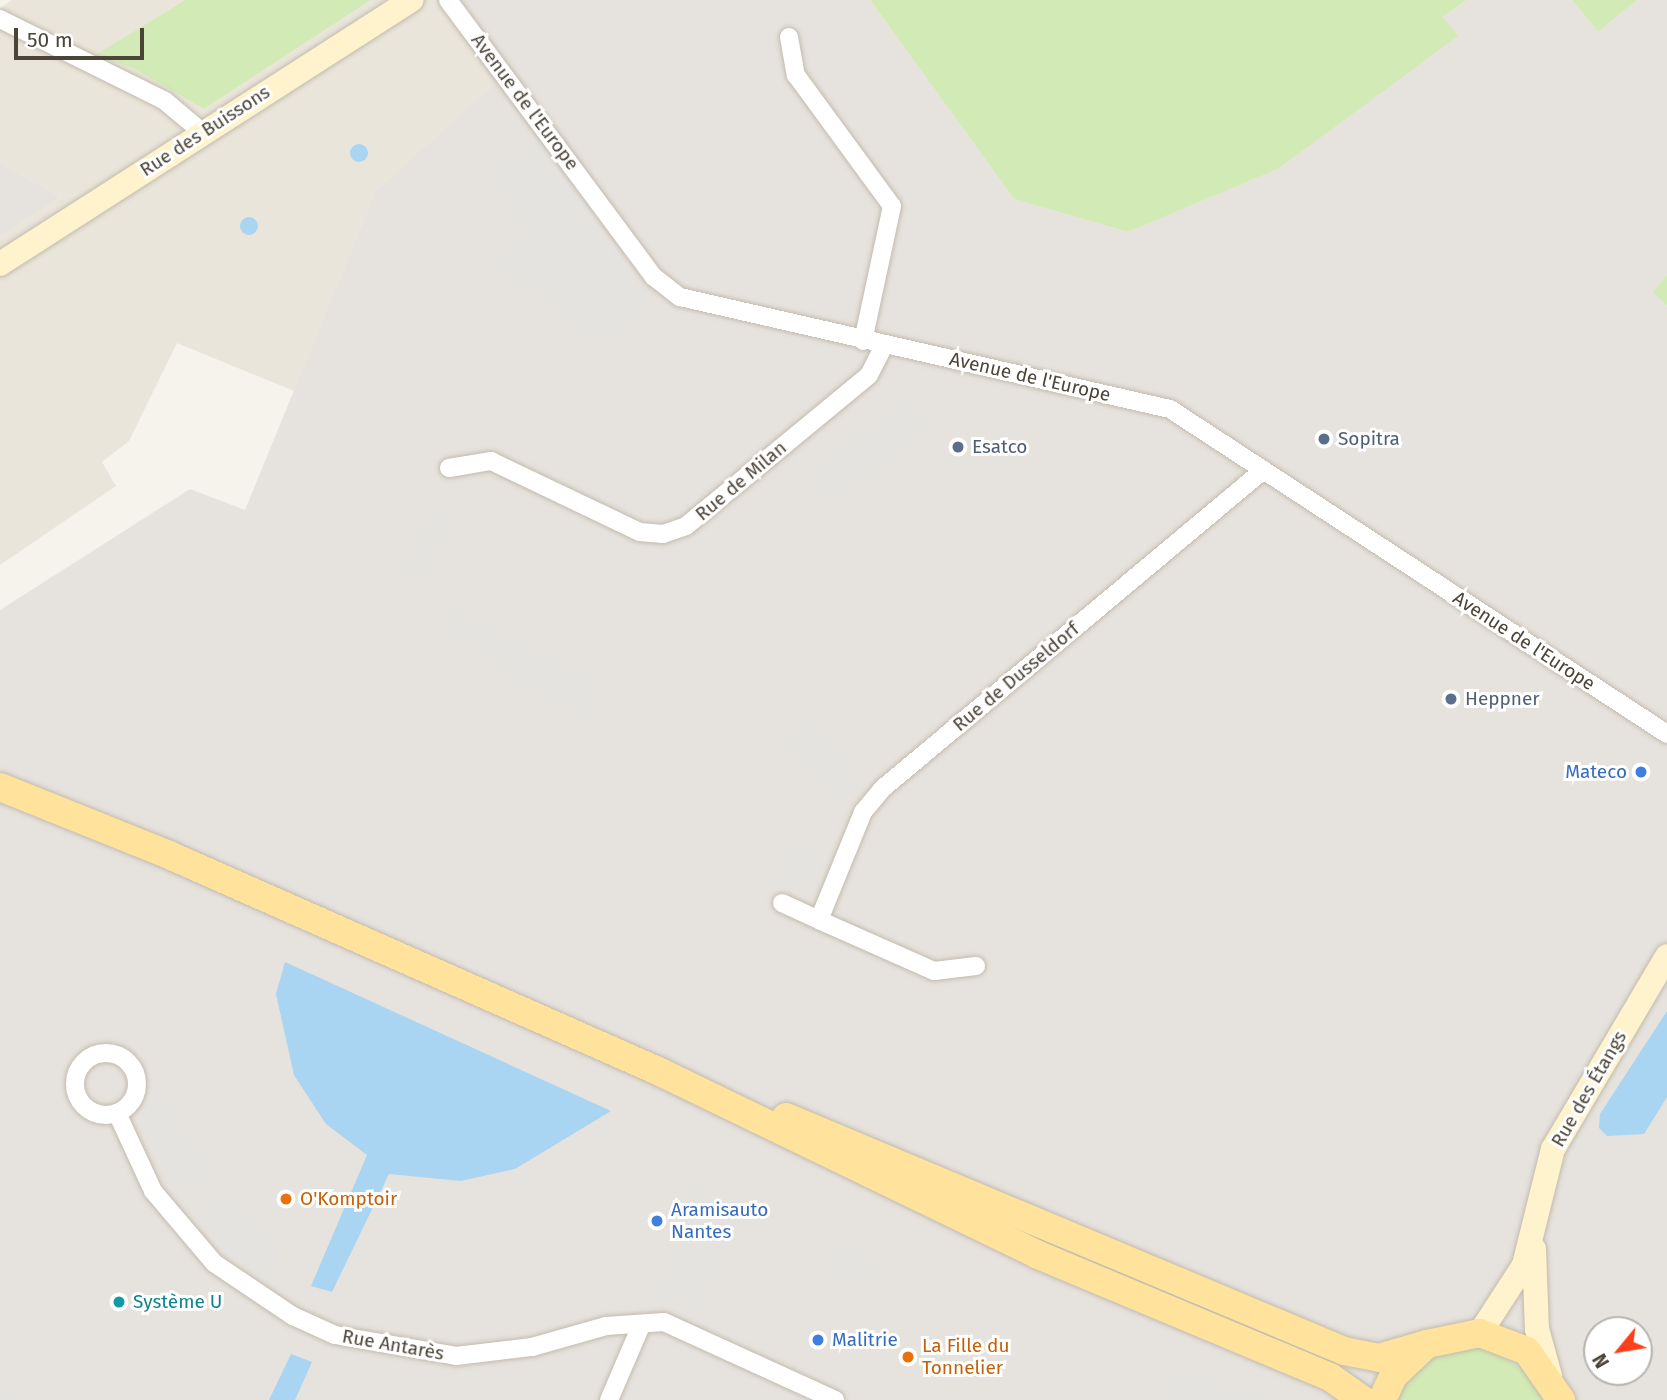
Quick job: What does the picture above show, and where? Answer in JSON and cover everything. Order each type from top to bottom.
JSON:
[{"type":"main road","name":"Rue des Buissons","points":[[0,264],[412,0]]},
{"type":"main road","points":[[0,769],[169,855]]},
{"type":"main road","points":[[0,787],[169,855],[658,1071],[1036,1254],[1330,1377],[1363,1400]]},
{"type":"main road","name":"Rue des Étangs","points":[[1480,1333],[1524,1265],[1553,1149],[1667,956]]},
{"type":"main road","points":[[658,1071],[856,1142],[1344,1351],[1379,1358],[1480,1333],[1527,1351],[1556,1388]]},
{"type":"main road","name":"Rue des Étangs","points":[[1533,1231],[1537,1329],[1556,1388]]},
{"type":"main road","points":[[1382,1400],[1393,1376],[1427,1344]]},
{"type":"street","name":"Avenue de l'Europe","points":[[448,0],[654,277],[680,297],[863,341],[1170,409],[1667,734]]},
{"type":"street","points":[[0,19],[165,102],[203,133]]},
{"type":"street","points":[[789,37],[796,75],[892,206],[863,341]]},
{"type":"street","name":"Rue de Milan","points":[[449,468],[491,461],[640,532],[663,534],[686,526],[869,375],[884,345]]},
{"type":"street","name":"Rue de Dusseldorf","points":[[819,920],[863,812],[882,789],[1263,470]]},
{"type":"street","points":[[782,903],[934,971],[976,966]]},
{"type":"street","name":"Rue Antarès","points":[[117,1113],[153,1191],[214,1263],[293,1316],[335,1335],[456,1356],[532,1347],[606,1326],[640,1328],[653,1322],[683,1327],[835,1400]]},
{"type":"street","points":[[609,1400],[640,1328]]},
{"type":"shaded area","points":[[11,0],[185,0],[95,56],[133,68],[204,109],[371,0],[442,0],[495,85],[376,190],[294,391],[177,343],[129,441],[102,462],[116,486],[0,565],[0,237],[61,197],[0,163],[0,9]]},
{"type":"shaded area","points":[[442,0],[870,0],[1014,199],[1128,232],[1278,169],[1457,36],[1443,17],[1467,0],[1572,0],[1598,32],[1637,0],[1667,0],[1667,275],[1654,292],[1667,306],[1667,1400],[0,1400],[0,610],[190,489],[245,510],[376,190],[494,85]]},
{"type":"shaded area","points":[[537,142],[647,293],[624,340],[608,345],[552,321],[560,304],[487,268],[525,228],[479,167]]},
{"type":"shaded area","points":[[0,163],[61,197],[0,237]]},
{"type":"shaded area","points":[[901,396],[928,428],[832,511],[805,479]]},
{"type":"shaded area","points":[[436,501],[455,510],[420,583],[401,574]]},
{"type":"shaded area","points":[[447,606],[607,682],[589,722],[498,679],[504,666],[434,632]]},
{"type":"shaded area","points":[[810,714],[864,783],[836,805],[782,737]]},
{"type":"shaded area","points":[[791,841],[825,858],[805,899],[772,883]]},
{"type":"shaded area","points":[[162,1086],[185,1135],[193,1131],[219,1178],[185,1201],[139,1120],[146,1097]]},
{"type":"shaded area","points":[[696,1182],[749,1204],[698,1312],[654,1298],[666,1251]]},
{"type":"shaded area","points":[[229,1184],[281,1250],[274,1287],[226,1251],[191,1213]]},
{"type":"shaded area","points":[[835,1235],[882,1259],[864,1294],[817,1270]]},
{"type":"shaded area","points":[[1177,1359],[1266,1400],[1167,1400],[1152,1393],[1163,1369],[1171,1372]]},
{"type":"shaded area","points":[[0,1384],[31,1400],[0,1400]]},
{"type":"green space","points":[[185,0],[371,0],[204,109],[133,68],[94,56]]},
{"type":"green space","points":[[870,0],[1467,0],[1443,17],[1458,36],[1278,169],[1128,232],[1014,199]]},
{"type":"green space","points":[[1572,0],[1637,0],[1598,32]]},
{"type":"green space","points":[[1667,275],[1667,306],[1653,292]]},
{"type":"green space","points":[[1481,1347],[1527,1370],[1545,1400],[1395,1400],[1411,1371],[1431,1356]]},
{"type":"water","points":[[355,144],[363,144],[368,153],[366,160],[355,162],[350,157],[350,149]]},
{"type":"water","points":[[249,217],[255,220],[258,226],[255,232],[249,235],[243,232],[240,226],[243,220]]},
{"type":"water","points":[[285,962],[611,1111],[515,1169],[461,1181],[389,1174],[332,1292],[311,1286],[367,1155],[326,1124],[294,1075],[276,994]]},
{"type":"water","points":[[1667,1011],[1667,1097],[1644,1134],[1607,1136],[1599,1128],[1600,1114]]},
{"type":"water","points":[[291,1354],[312,1362],[295,1400],[269,1400]]},
{"type":"place","name":"Sopitra","points":[[1324,439]]},
{"type":"place","name":"Esatco","points":[[958,447]]},
{"type":"place","name":"Heppner","points":[[1451,699]]},
{"type":"place","name":"Mateco","points":[[1641,772]]},
{"type":"place","name":"O'Komptoir","points":[[286,1199]]},
{"type":"place","name":"Aramisauto Nantes","points":[[657,1221]]},
{"type":"place","name":"Système U","points":[[119,1302]]},
{"type":"place","name":"Malitrie","points":[[818,1340]]},
{"type":"place","name":"La Fille du Tonnelier","points":[[908,1357]]}]
